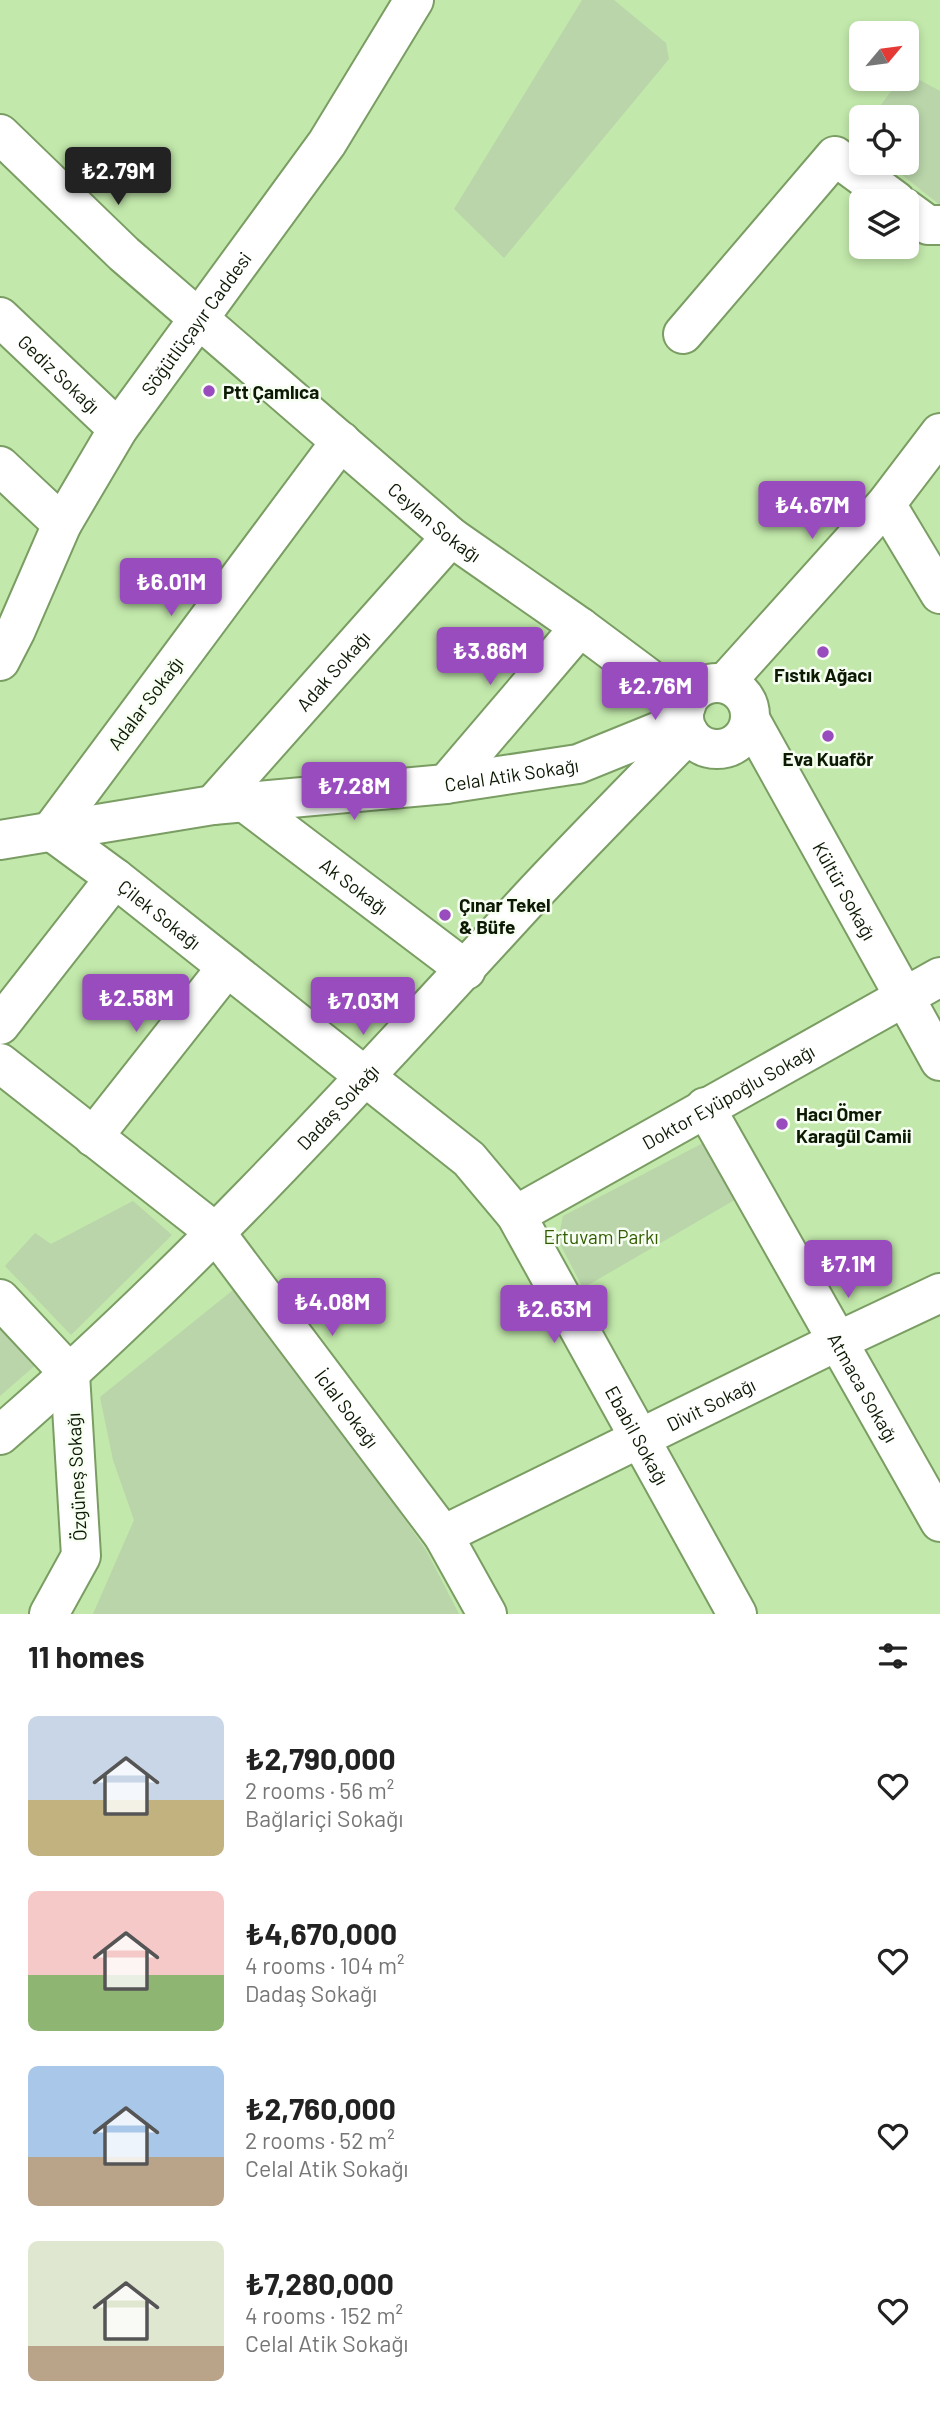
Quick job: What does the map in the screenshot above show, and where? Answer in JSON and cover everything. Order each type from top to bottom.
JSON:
[{"type":"street","name":"Söğütlüçayır Caddesi","points":[[5,635],[62,524],[118,429],[327,143],[414,0]]},
{"type":"street","name":"Ceylan Sokağı","points":[[0,134],[124,254],[451,537],[580,627],[686,720]]},
{"type":"street","points":[[683,334],[835,156],[880,189]]},
{"type":"street","points":[[919,218],[928,225],[940,225]]},
{"type":"street","name":"Gediz Sokağı","points":[[0,317],[118,429]]},
{"type":"street","points":[[725,683],[886,504],[940,433]]},
{"type":"street","name":"Adalar Sokağı","points":[[51,831],[341,441]]},
{"type":"street","points":[[0,466],[62,524]]},
{"type":"street","points":[[886,504],[940,594]]},
{"type":"street","name":"Adak Sokağı","points":[[228,803],[451,537]]},
{"type":"street","points":[[446,784],[580,627]]},
{"type":"street","points":[[715,682],[725,683],[744,695],[749,705],[751,721],[744,737],[726,748],[705,747],[686,720],[694,692],[715,682]]},
{"type":"street","name":"Celal Atik Sokağı","points":[[0,840],[228,803],[446,784],[578,764],[686,720]]},
{"type":"street","name":"Dadaş Sokağı","points":[[0,1435],[70,1374],[215,1232],[367,1077],[466,970],[686,720]]},
{"type":"street","name":"Kültür Sokağı","points":[[751,721],[940,1061]]},
{"type":"street","name":"Ak Sokağı","points":[[228,803],[466,970]]},
{"type":"street","name":"Çilek Sokağı","points":[[51,831],[367,1077]]},
{"type":"street","points":[[0,1025],[114,878]]},
{"type":"street","points":[[93,1137],[226,967]]},
{"type":"street","name":"Doktor Eyüpoğlu Sokağı","points":[[516,1215],[940,977]]},
{"type":"street","name":"İclal Sokağı","points":[[0,1063],[215,1232],[443,1535],[487,1614]]},
{"type":"street","name":"Ebabil Sokağı","points":[[367,1077],[469,1159],[516,1215],[737,1614]]},
{"type":"street","name":"Atmaca Sokağı","points":[[705,1107],[940,1522]]},
{"type":"street","name":"Divit Sokağı","points":[[443,1535],[940,1293]]},
{"type":"street","points":[[0,1299],[70,1374]]},
{"type":"street","name":"Özgüneş Sokağı","points":[[49,1614],[81,1556],[70,1374]]},
{"type":"green space","points":[[582,0],[614,0],[666,43],[669,59],[504,258],[454,209]]},
{"type":"green space","points":[[919,80],[940,91],[940,205],[902,175],[919,175],[919,105],[881,105],[891,91],[919,91]]},
{"type":"green space","name":"Ertuvam Parkı","points":[[705,1142],[738,1198],[583,1288],[558,1240],[563,1216]]},
{"type":"green space","points":[[133,1201],[172,1235],[71,1335],[5,1266],[35,1233],[51,1244]]},
{"type":"green space","points":[[238,1286],[314,1389],[426,1550],[459,1614],[93,1614],[134,1520],[113,1460],[100,1397]]},
{"type":"green space","points":[[0,1321],[39,1362],[0,1396]]},
{"type":"place","name":"Ptt Çamlıca","points":[[209,391]]},
{"type":"place","name":"Fıstık Ağacı","points":[[823,652]]},
{"type":"place","name":"Eva Kuaför","points":[[828,736]]},
{"type":"place","name":"Çınar Tekel & Büfe","points":[[445,915]]},
{"type":"place","name":"Hacı Ömer Karagül Camii","points":[[782,1124]]}]
